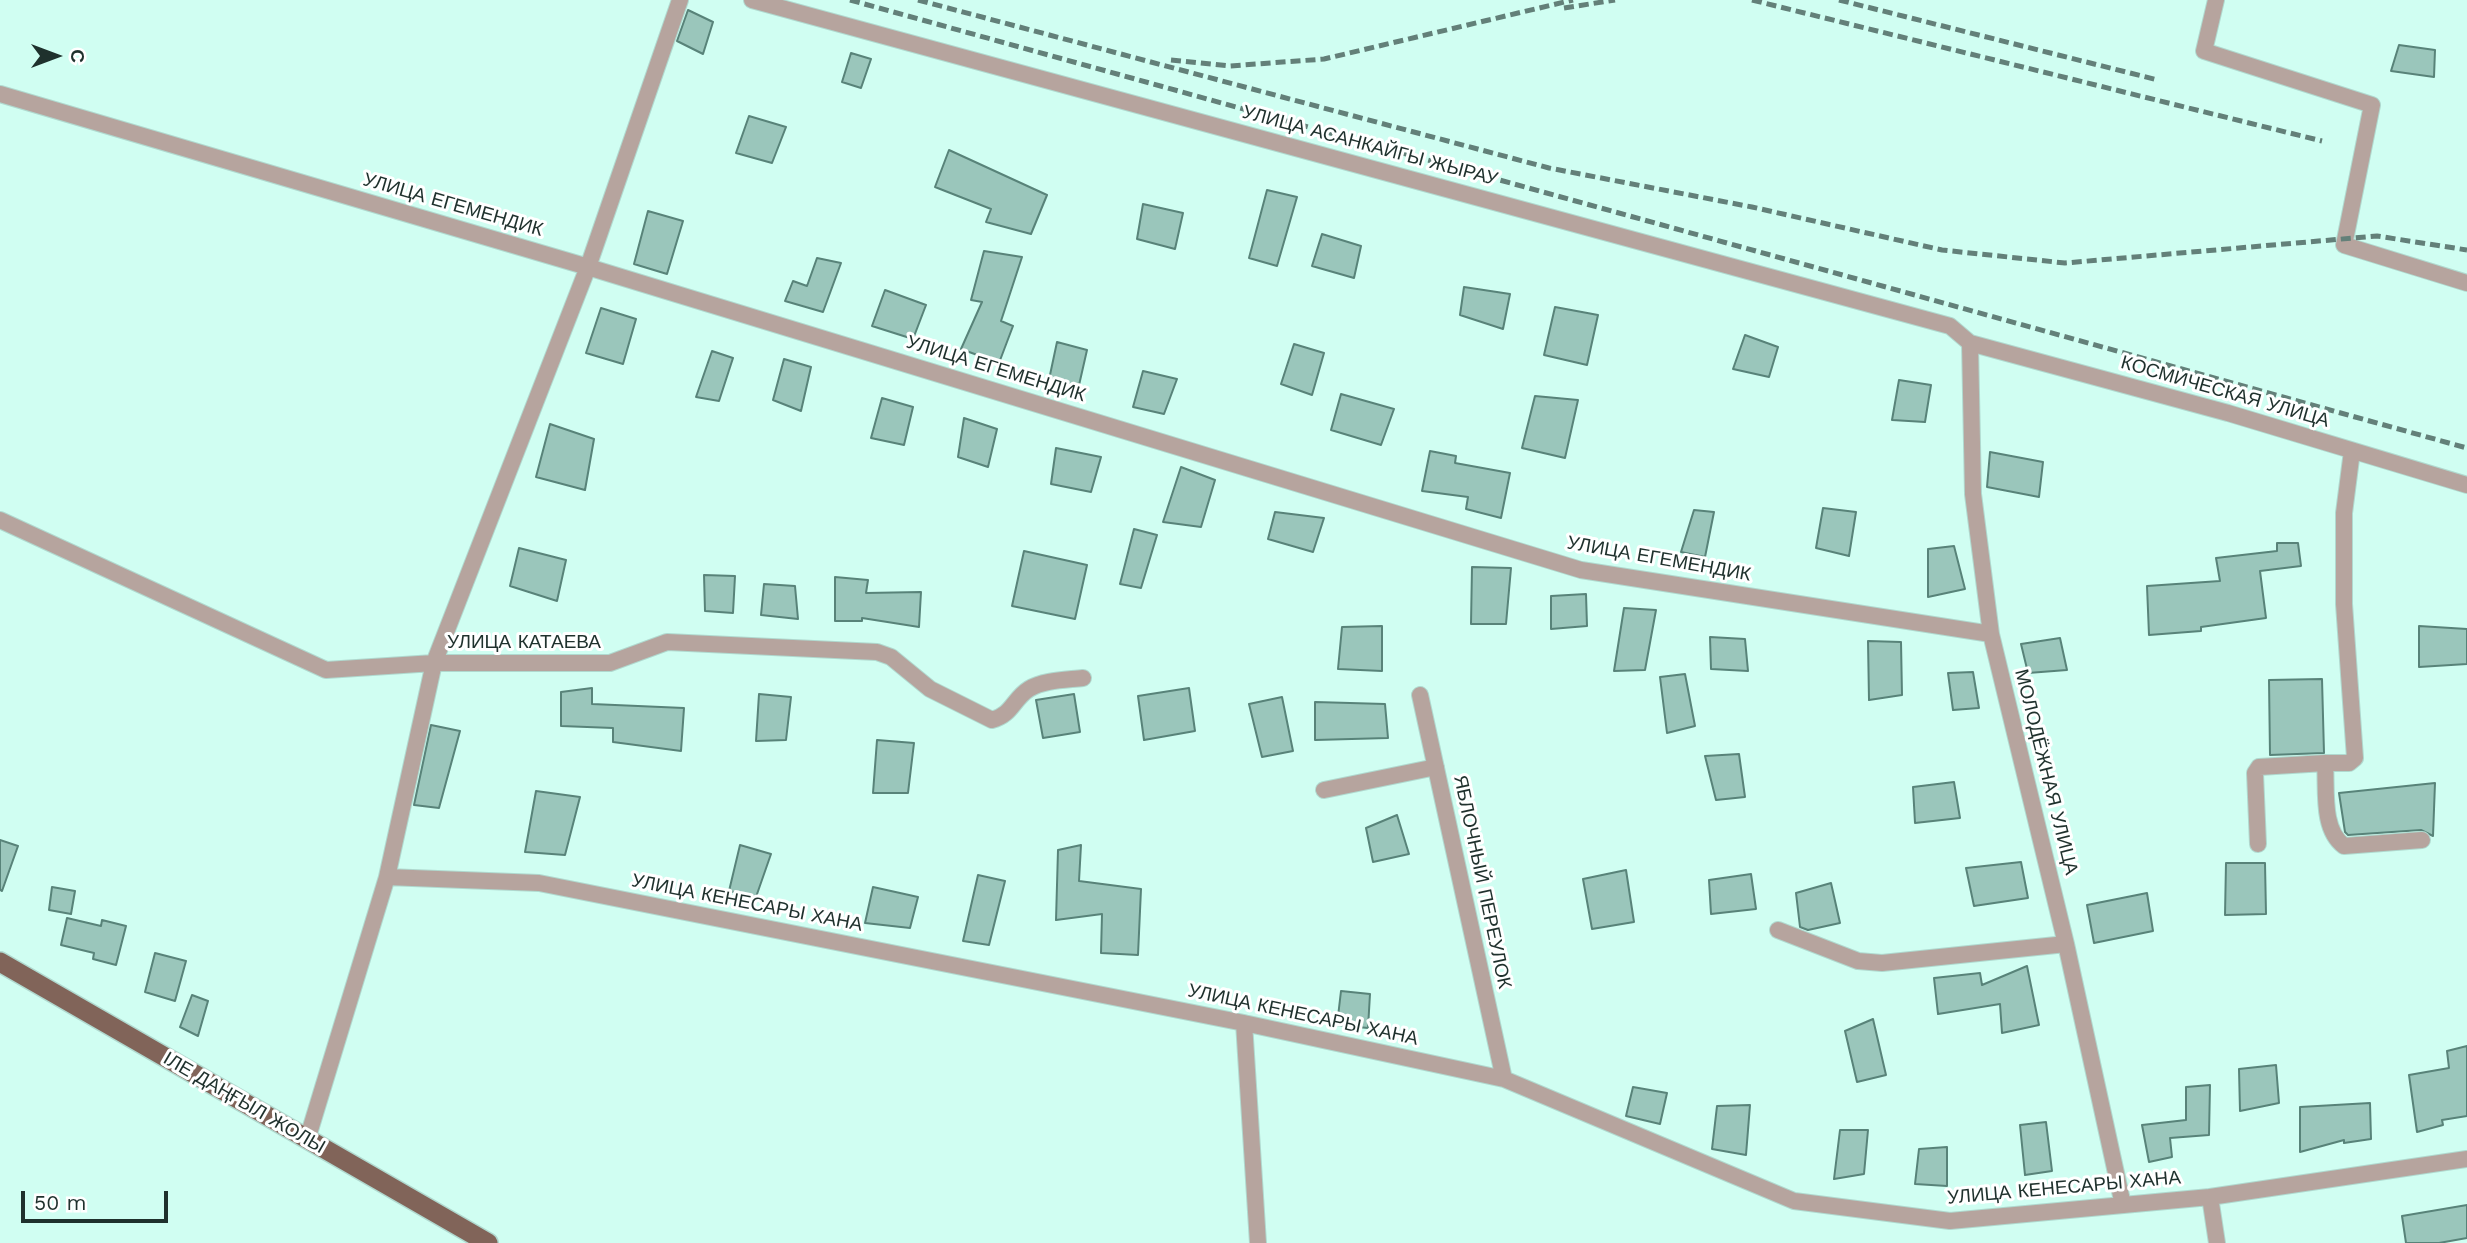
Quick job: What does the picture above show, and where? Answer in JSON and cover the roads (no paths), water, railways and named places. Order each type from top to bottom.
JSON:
[{"type":"main road","name":"ІЛЕ ДАҢҒЫЛ ЖОЛЫ","points":[[0,962],[488,1243]]},
{"type":"street","points":[[307,1140],[387,877],[434,663],[588,267],[680,0]]},
{"type":"street","name":"УЛИЦА АСАНКАЙГЫ ЖЫРАУ","points":[[752,0],[1950,326],[1970,343]]},
{"type":"street","points":[[2216,0],[2204,51],[2372,105],[2344,245],[2467,283]]},
{"type":"street","name":"УЛИЦА ЕГЕМЕНДИК","points":[[0,94],[588,267],[1581,570],[1991,634]]},
{"type":"street","name":"КОСМИЧЕСКАЯ УЛИЦА","points":[[1970,343],[2467,485]]},
{"type":"street","name":"МОЛОДЁЖНАЯ УЛИЦА","points":[[1970,343],[1973,494],[1991,634],[2066,944],[2123,1205]]},
{"type":"street","points":[[2258,844],[2255,773],[2259,766],[2349,762],[2354,758],[2344,604],[2344,513],[2352,451]]},
{"type":"street","name":"УЛИЦА КАТАЕВА","points":[[0,520],[327,670],[434,663],[610,663],[667,642],[877,652],[891,657],[930,689],[992,720],[1004,717],[1027,690],[1042,684],[1083,678]]},
{"type":"street","name":"ЯБЛОЧНЫЙ ПЕРЕУЛОК","points":[[1420,695],[1504,1079]]},
{"type":"street","points":[[2325,762],[2329,823],[2334,839],[2344,846],[2421,840]]},
{"type":"street","points":[[1324,790],[1436,767]]},
{"type":"street","name":"УЛИЦА КЕНЕСАРЫ ХАНА","points":[[387,877],[539,883],[1244,1023],[1504,1079],[1794,1201],[1950,1221],[2210,1197],[2467,1159]]},
{"type":"street","points":[[1778,930],[1858,961],[1882,963],[2066,944]]},
{"type":"street","points":[[1244,1023],[1258,1243]]},
{"type":"street","points":[[2210,1197],[2217,1243]]},
{"type":"railway","points":[[850,0],[2467,448]]},
{"type":"railway","points":[[918,0],[1549,168],[1752,207],[1942,250],[2065,263],[2377,236],[2467,250]]},
{"type":"railway","points":[[1171,60],[1230,66],[1324,59],[1573,0]]},
{"type":"railway","points":[[1564,8],[1615,0]]},
{"type":"railway","points":[[1752,0],[2322,141]]},
{"type":"railway","points":[[1839,0],[2158,80]]}]
